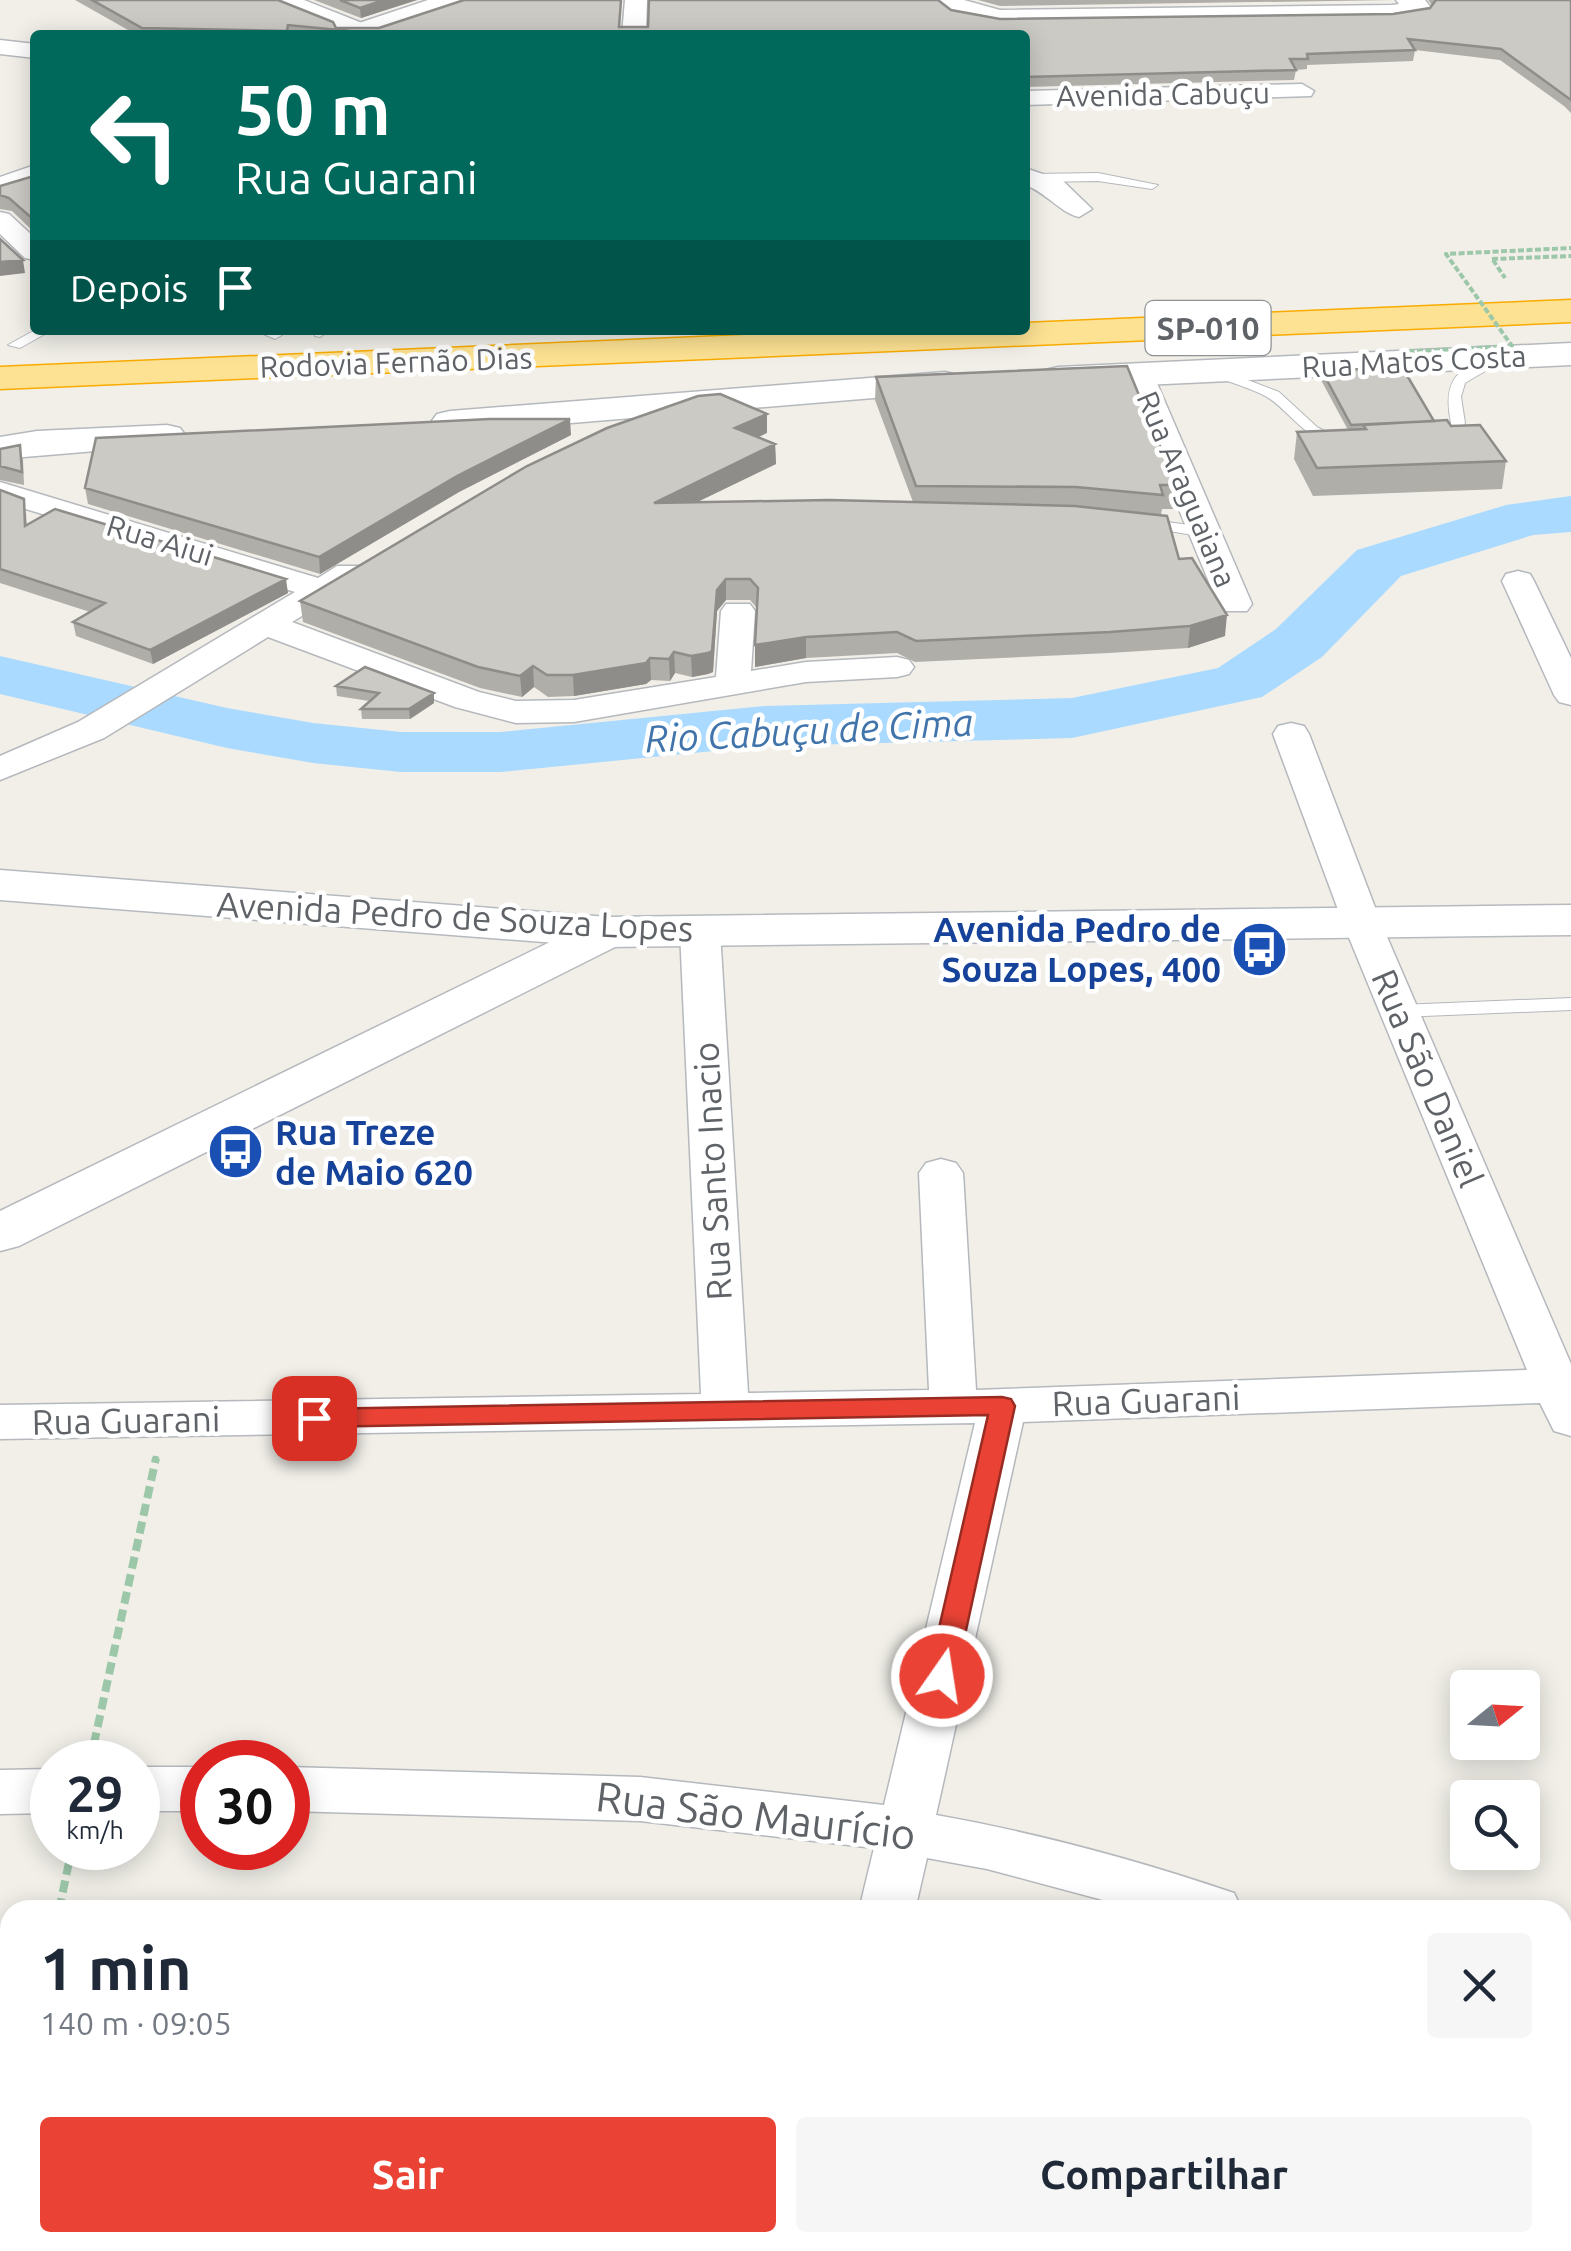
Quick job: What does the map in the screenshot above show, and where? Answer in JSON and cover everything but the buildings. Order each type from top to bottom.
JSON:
[{"type":"highway","name":"Rodovia Fernão Dias","points":[[15,349],[845,344],[1571,311]]},
{"type":"highway","name":"Rodovia Fernão Dias","points":[[15,349],[223,335]]},
{"type":"highway","points":[[845,344],[1020,364],[1032,379]]},
{"type":"main road","name":"Avenida Pedro de Souza Lopes","points":[[0,886],[608,932],[1571,920]]},
{"type":"street","points":[[284,0],[349,30]]},
{"type":"street","points":[[364,30],[456,0]]},
{"type":"street","points":[[634,30],[636,0]]},
{"type":"street","points":[[942,0],[977,15],[1030,18],[1392,14],[1412,11],[1414,3]]},
{"type":"street","points":[[0,47],[30,50]]},
{"type":"street","name":"Avenida Cabuçu","points":[[1030,98],[1302,92]]},
{"type":"street","points":[[0,188],[30,177]]},
{"type":"street","points":[[1030,177],[1054,186],[1079,209]]},
{"type":"street","name":"Rua Matos Costa","points":[[1032,379],[1571,354]]},
{"type":"street","name":"Rua Araguaiana","points":[[1138,374],[1235,604]]},
{"type":"street","points":[[414,424],[582,414],[841,387],[984,381]]},
{"type":"street","points":[[582,444],[708,399]]},
{"type":"street","points":[[0,448],[37,442],[196,434]]},
{"type":"street","name":"Rua Aiui","points":[[0,490],[321,590]]},
{"type":"street","points":[[0,769],[91,730],[370,561]]},
{"type":"street","points":[[1518,581],[1571,695]]},
{"type":"street","points":[[733,684],[738,611]]},
{"type":"street","points":[[266,624],[467,700],[516,712],[574,711],[806,672],[897,667]]},
{"type":"street","name":"Rua São Daniel","points":[[1292,734],[1362,923],[1567,1396]]},
{"type":"street","name":"Rua Santo Inacio","points":[[700,931],[725,1410]]},
{"type":"street","points":[[0,1233],[608,932]]},
{"type":"street","points":[[889,1900],[907,1830],[978,1406],[941,1172]]},
{"type":"street","name":"Rua Guarani","points":[[0,1422],[1567,1396]]},
{"type":"street","name":"Rua São Maurício","points":[[310,1790],[494,1789],[738,1806],[907,1830],[1039,1859],[1180,1900]]},
{"type":"street","points":[[0,1792],[30,1791]]},
{"type":"lane","points":[[1030,177],[1098,177],[1152,185]]},
{"type":"lane","points":[[1420,443],[1437,442],[1456,430],[1451,394],[1457,380],[1497,358]]},
{"type":"lane","points":[[1213,370],[1274,394],[1322,436],[1353,446]]},
{"type":"lane","points":[[1126,522],[1205,532]]},
{"type":"lane","points":[[1400,1011],[1571,1004]]},
{"type":"path","points":[[1505,278],[1492,259],[1571,252]]},
{"type":"path","points":[[1400,352],[1512,346],[1446,254],[1571,252]]},
{"type":"path","points":[[95,1740],[164,1420]]},
{"type":"path","points":[[60,1900],[67,1870]]},
{"type":"waterway","name":"Rio Cabuçu de Cima","points":[[0,675],[227,728],[313,743],[401,752],[501,752],[765,726],[1072,718],[1239,683],[1299,643],[1379,563],[1527,518],[1571,514]]},
{"type":"place","name":"Avenida Pedro de Souza Lopes, 400","points":[[1260,949]]},
{"type":"place","name":"Rua Treze de Maio 620","points":[[236,1152]]},
{"type":"route","points":[[314,1418],[1002,1406],[942,1676]]}]
